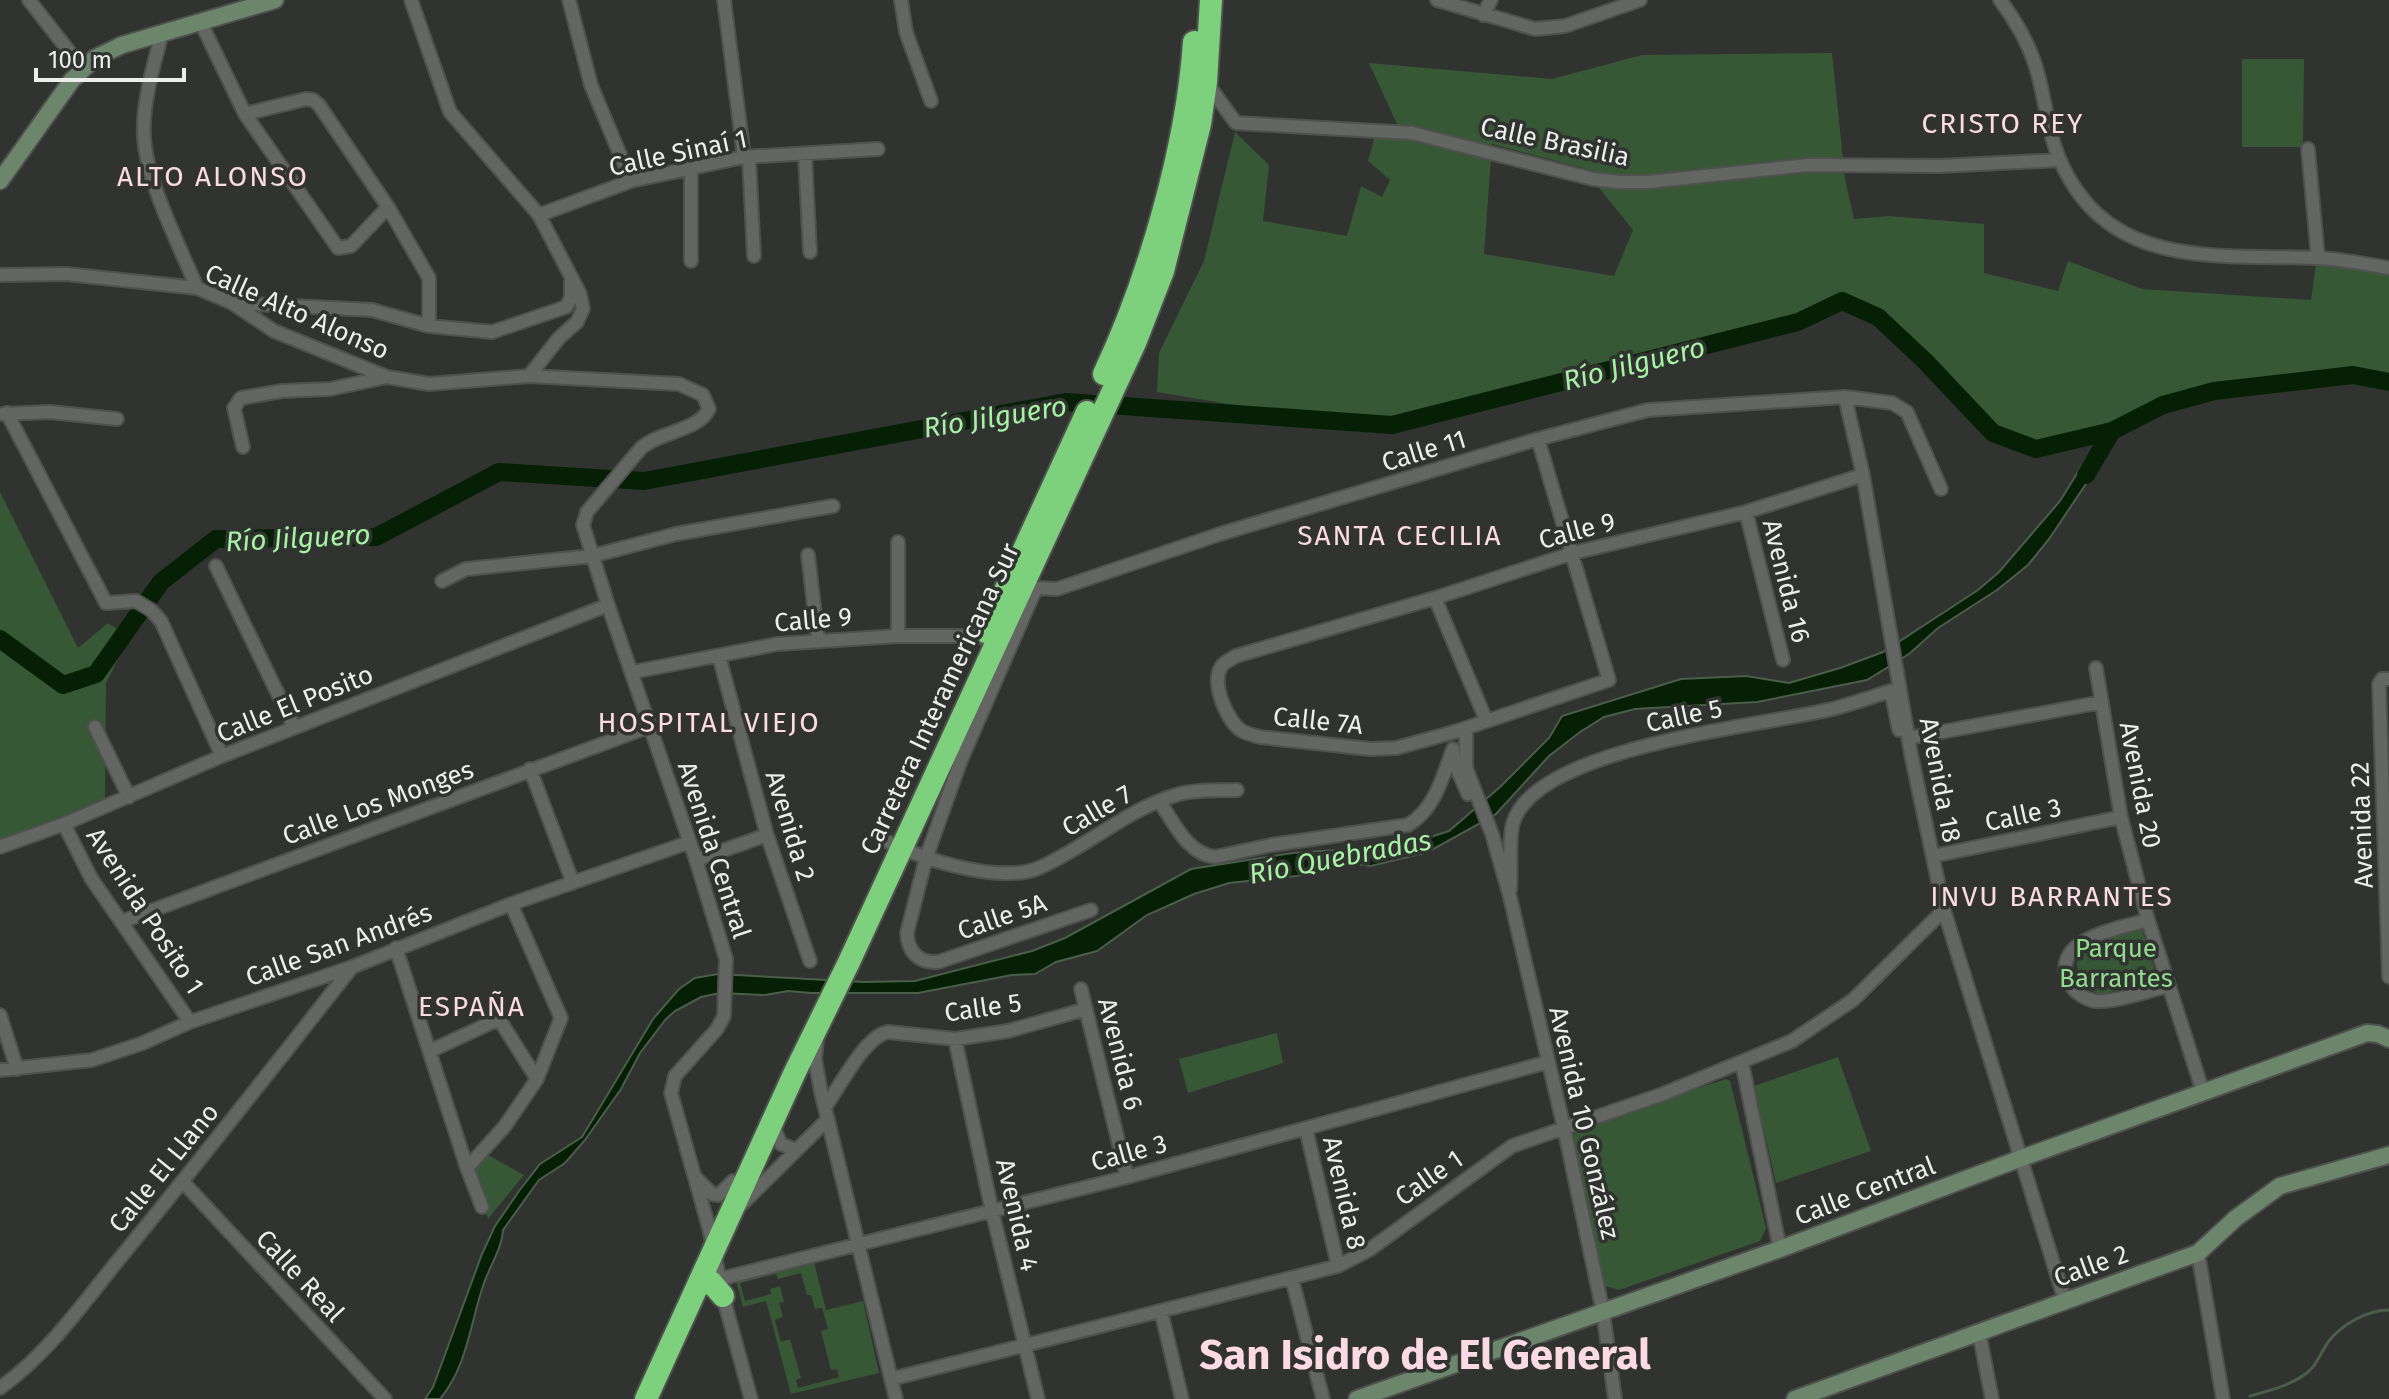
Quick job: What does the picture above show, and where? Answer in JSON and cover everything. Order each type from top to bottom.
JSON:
[{"type":"highway","name":"Carretera Interamericana Sur","points":[[631,1399],[712,1239],[733,1181],[822,1011],[894,846],[991,639],[1025,582],[1090,422],[1163,271],[1202,114],[1206,82],[1200,4]]},
{"type":"highway","name":"Carretera Interamericana Sur","points":[[1125,347],[1180,137],[1200,4]]},
{"type":"highway","points":[[1200,4],[1202,114]]},
{"type":"highway","name":"Carretera Interamericana Sur","points":[[646,1399],[714,1287],[712,1239],[730,1216],[772,1124],[791,1069]]},
{"type":"main road","points":[[0,181],[82,68],[95,58],[122,45],[275,0]]},
{"type":"main road","name":"Calle Central","points":[[1357,1399],[1780,1249],[2367,1033],[2389,1039]]},
{"type":"main road","name":"Calle 2","points":[[1795,1399],[2198,1253],[2236,1218],[2280,1186],[2389,1155]]},
{"type":"street","points":[[29,0],[82,68]]},
{"type":"street","points":[[411,0],[450,112],[539,215],[580,294],[583,309],[577,322],[559,338],[529,376]]},
{"type":"street","points":[[569,0],[591,85],[631,181]]},
{"type":"street","points":[[724,0],[747,157],[754,256]]},
{"type":"street","points":[[901,0],[906,32],[931,101]]},
{"type":"street","points":[[1437,0],[1535,29],[1565,26],[1640,0]]},
{"type":"street","points":[[1483,15],[1491,0]]},
{"type":"street","points":[[2000,0],[2019,25],[2036,65],[2046,122],[2060,160],[2078,191],[2102,220],[2138,241],[2173,252],[2318,258],[2389,268]]},
{"type":"street","points":[[201,23],[245,114],[338,248],[351,246],[388,207]]},
{"type":"street","points":[[162,33],[150,83],[144,134],[148,167],[197,288]]},
{"type":"street","name":"Calle Brasilia","points":[[1206,82],[1236,123],[1412,133],[1593,179],[1619,182],[1648,182],[1808,165],[1940,166],[2060,160]]},
{"type":"street","points":[[245,114],[313,100],[388,207],[429,278],[429,326]]},
{"type":"street","name":"Calle Sinaí 1","points":[[539,215],[631,181],[747,157],[878,149]]},
{"type":"street","points":[[2308,149],[2318,258]]},
{"type":"street","points":[[805,155],[810,252]]},
{"type":"street","points":[[691,168],[691,261]]},
{"type":"street","name":"Calle Alto Alonso","points":[[0,275],[66,274],[197,288],[232,303],[274,331],[387,377],[429,384],[529,376]]},
{"type":"street","points":[[232,303],[372,310],[429,326],[492,332],[566,307],[571,298],[571,274]]},
{"type":"street","name":"Avenida Central","points":[[529,376],[679,384],[703,395],[709,409],[700,421],[651,439],[628,460],[587,512],[583,525],[696,860],[726,959],[725,1008],[717,1029],[672,1082],[671,1093],[712,1239]]},
{"type":"street","points":[[243,447],[234,408],[241,398],[282,391],[330,389],[387,377]]},
{"type":"street","name":"Calle 11","points":[[1025,582],[1057,589],[1220,534],[1538,439],[1648,410],[1845,397],[1892,403],[1907,412],[1941,489]]},
{"type":"street","name":"Avenida 18","points":[[1845,397],[1863,475],[1911,754],[1944,910],[2065,1301]]},
{"type":"street","points":[[117,419],[50,412],[4,414],[106,603],[136,601],[161,621],[222,756]]},
{"type":"street","points":[[1460,730],[1609,680],[1538,439]]},
{"type":"street","name":"Calle 9","points":[[1219,673],[1223,664],[1236,656],[1435,598],[1573,553],[1746,512],[1863,475]]},
{"type":"street","points":[[442,581],[466,569],[592,556],[676,534],[833,506]]},
{"type":"street","name":"Avenida 16","points":[[1746,512],[1783,660]]},
{"type":"street","points":[[898,542],[898,636]]},
{"type":"street","points":[[808,555],[818,640]]},
{"type":"street","points":[[216,566],[294,727]]},
{"type":"street","points":[[926,858],[1025,582]]},
{"type":"street","points":[[1435,598],[1486,720]]},
{"type":"street","name":"Calle El Posito","points":[[0,847],[64,824],[294,727],[608,605]]},
{"type":"street","name":"Calle 9","points":[[633,672],[777,644],[818,640],[898,636],[991,639]]},
{"type":"street","name":"Avenida 2","points":[[719,656],[767,835],[810,961]]},
{"type":"street","name":"Avenida 20","points":[[2096,668],[2121,817],[2148,920],[2203,1092]]},
{"type":"street","name":"Calle 7A","points":[[1219,673],[1221,697],[1234,725],[1244,733],[1260,737],[1396,748],[1460,730]]},
{"type":"street","name":"Avenida 22","points":[[2389,679],[2382,679],[2379,684],[2387,822],[2389,977]]},
{"type":"street","name":"Calle 5","points":[[1510,897],[1513,823],[1520,810],[1556,779],[1590,762],[1626,751],[1832,709],[1891,691],[1901,742],[1911,754]]},
{"type":"street","points":[[1909,738],[2102,702]]},
{"type":"street","name":"Calle Los Monges","points":[[121,922],[651,726]]},
{"type":"street","name":"Avenida Posito 1","points":[[95,727],[129,797]]},
{"type":"street","name":"Avenida 10 González","points":[[1460,730],[1453,749],[1455,764],[1488,836],[1510,897],[1603,1312],[1615,1399]]},
{"type":"street","name":"Avenida 10 González","points":[[1460,730],[1469,791]]},
{"type":"street","name":"Calle 7","points":[[894,846],[945,864],[1023,873],[1039,869],[1159,801],[1189,844],[1206,856],[1215,857],[1271,845],[1408,825],[1423,814],[1437,794],[1453,749]]},
{"type":"street","points":[[530,769],[573,883]]},
{"type":"street","points":[[1437,794],[1450,785],[1458,784],[1469,791]]},
{"type":"street","points":[[1159,801],[1180,794],[1237,790]]},
{"type":"street","name":"Calle 3","points":[[1933,856],[2121,817]]},
{"type":"street","name":"Avenida Posito 1","points":[[64,824],[91,878],[190,1022]]},
{"type":"street","points":[[696,860],[767,835]]},
{"type":"street","name":"Calle San Andrés","points":[[0,1070],[92,1060],[143,1043],[190,1022],[352,967],[511,904],[690,842]]},
{"type":"street","name":"Calle 5A","points":[[926,858],[907,933],[913,953],[927,963],[938,962],[1091,910]]},
{"type":"street","points":[[467,1168],[505,1126],[537,1079],[561,1018],[559,1007],[511,904]]},
{"type":"street","name":"Calle 1","points":[[891,1379],[1338,1266],[1369,1250],[1512,1146],[1663,1094],[1792,1041],[1841,1009],[1944,910]]},
{"type":"street","points":[[2148,920],[2089,937],[2073,948],[2065,964],[2069,982],[2079,995],[2094,1001],[2169,986]]},
{"type":"street","points":[[396,948],[482,1207]]},
{"type":"street","name":"Calle El Llano","points":[[0,1388],[49,1344],[183,1182],[352,967]]},
{"type":"street","name":"Avenida 6","points":[[1081,989],[1127,1177]]},
{"type":"street","name":"Calle 5","points":[[730,1216],[796,1150],[827,1113],[869,1043],[878,1034],[888,1032],[955,1039],[1008,1031],[1086,1009]]},
{"type":"street","points":[[822,1011],[815,1059],[821,1092],[896,1399]]},
{"type":"street","points":[[0,1015],[17,1069]]},
{"type":"street","points":[[430,1051],[499,1019],[537,1079]]},
{"type":"street","name":"Avenida 4","points":[[955,1039],[992,1211],[1038,1399]]},
{"type":"street","name":"Calle 3","points":[[714,1287],[859,1243],[1127,1177],[1548,1062]]},
{"type":"street","points":[[1742,1063],[1780,1249]]},
{"type":"street","points":[[791,1069],[821,1092]]},
{"type":"street","points":[[772,1124],[781,1144],[787,1149],[796,1150]]},
{"type":"street","name":"Avenida 8","points":[[1306,1129],[1338,1266]]},
{"type":"street","points":[[694,1176],[712,1194],[719,1195],[733,1181]]},
{"type":"street","name":"Calle Real","points":[[183,1182],[385,1399]]},
{"type":"street","points":[[2198,1253],[2220,1397]]},
{"type":"street","points":[[1292,1279],[1323,1399]]},
{"type":"street","points":[[714,1287],[751,1399]]},
{"type":"street","points":[[1161,1311],[1182,1399]]},
{"type":"street","points":[[1979,1332],[1992,1399]]},
{"type":"green space","points":[[1832,53],[1845,179],[1854,219],[1889,216],[1984,224],[1984,273],[2058,291],[2068,261],[2142,289],[2311,300],[2316,263],[2389,275],[2389,382],[2353,375],[2214,391],[2163,405],[2112,431],[2036,449],[2003,437],[1881,320],[1842,301],[1798,322],[1392,425],[1330,421],[1157,392],[1159,353],[1204,261],[1235,132],[1269,165],[1263,221],[1347,236],[1361,186],[1382,197],[1390,180],[1368,161],[1375,136],[1403,137],[1369,63],[1552,79],[1642,55]],"holes":[[[1492,144],[1583,168],[1633,230],[1614,276],[1484,254]]]},
{"type":"green space","points":[[2242,59],[2304,59],[2303,147],[2242,147]]},
{"type":"green space","points":[[0,492],[78,648],[108,623],[129,637],[106,683],[105,802],[0,839]]},
{"type":"green space","name":"Parque Barrantes","points":[[2142,929],[2158,980],[2100,995],[2085,984],[2077,967],[2078,957],[2084,950],[2101,939]]},
{"type":"green space","points":[[1277,1033],[1283,1063],[1188,1093],[1179,1059]]},
{"type":"green space","points":[[1838,1057],[1871,1151],[1776,1183],[1754,1086]]},
{"type":"green space","points":[[1726,1079],[1730,1081],[1766,1228],[1760,1241],[1619,1290],[1605,1286],[1572,1137],[1577,1129]]},
{"type":"green space","points":[[486,1154],[524,1175],[488,1219],[474,1169]]},
{"type":"green space","points":[[814,1262],[826,1310],[863,1301],[879,1373],[791,1394],[766,1301],[743,1307],[736,1281]],"holes":[[[801,1273],[807,1295],[811,1295],[815,1309],[822,1308],[828,1329],[821,1331],[831,1370],[837,1369],[839,1377],[798,1388],[796,1380],[801,1378],[790,1339],[781,1342],[775,1320],[783,1317],[779,1303],[784,1302],[780,1286],[770,1289],[771,1294],[745,1301],[740,1283],[776,1274],[778,1279]]]},
{"type":"water","points":[[2099,456],[2098,466],[2028,565],[1997,590],[1938,628],[1909,654],[1867,680],[1757,702],[1635,709],[1604,717],[1549,756],[1495,815],[1428,852],[1371,866],[1357,864],[1297,876],[1229,883],[1194,894],[1147,915],[1097,951],[1056,962],[1035,974],[1012,975],[918,993],[720,993],[701,997],[675,1011],[640,1053],[621,1089],[585,1140],[565,1163],[539,1180],[503,1230],[457,1372],[440,1399],[425,1399],[433,1387],[495,1226],[540,1164],[582,1137],[653,1019],[679,989],[695,978],[718,974],[864,982],[915,981],[1032,951],[1065,938],[1191,869],[1293,853],[1418,841],[1449,831],[1500,787],[1549,738],[1562,716],[1681,679],[1746,676],[1789,683],[1883,652],[1978,590],[1999,572],[2060,501],[2086,459]]},
{"type":"waterway","name":"Río Jilguero","points":[[0,639],[63,685],[96,674],[161,582],[216,539],[376,537],[499,472],[644,481],[1066,402],[1392,425],[1798,322],[1842,301],[1878,317],[1993,433],[2036,449],[2112,431]]},
{"type":"waterway","name":"Río Quebradas","points":[[2086,475],[2112,431],[2163,405],[2214,391],[2353,375],[2389,382]]},
{"type":"waterway","points":[[2250,1396],[2302,1377],[2341,1329],[2364,1315],[2389,1310]]},
{"type":"district","name":"CRISTO REY","points":[[2003,123]]},
{"type":"district","name":"ALTO ALONSO","points":[[213,176]]},
{"type":"district","name":"SANTA CECILIA","points":[[1400,535]]},
{"type":"district","name":"HOSPITAL VIEJO","points":[[709,722]]},
{"type":"district","name":"INVU BARRANTES","points":[[2052,896]]},
{"type":"district","name":"ESPAÑA","points":[[472,1006]]},
{"type":"district","name":"San Isidro de El General","points":[[1425,1355]]}]
